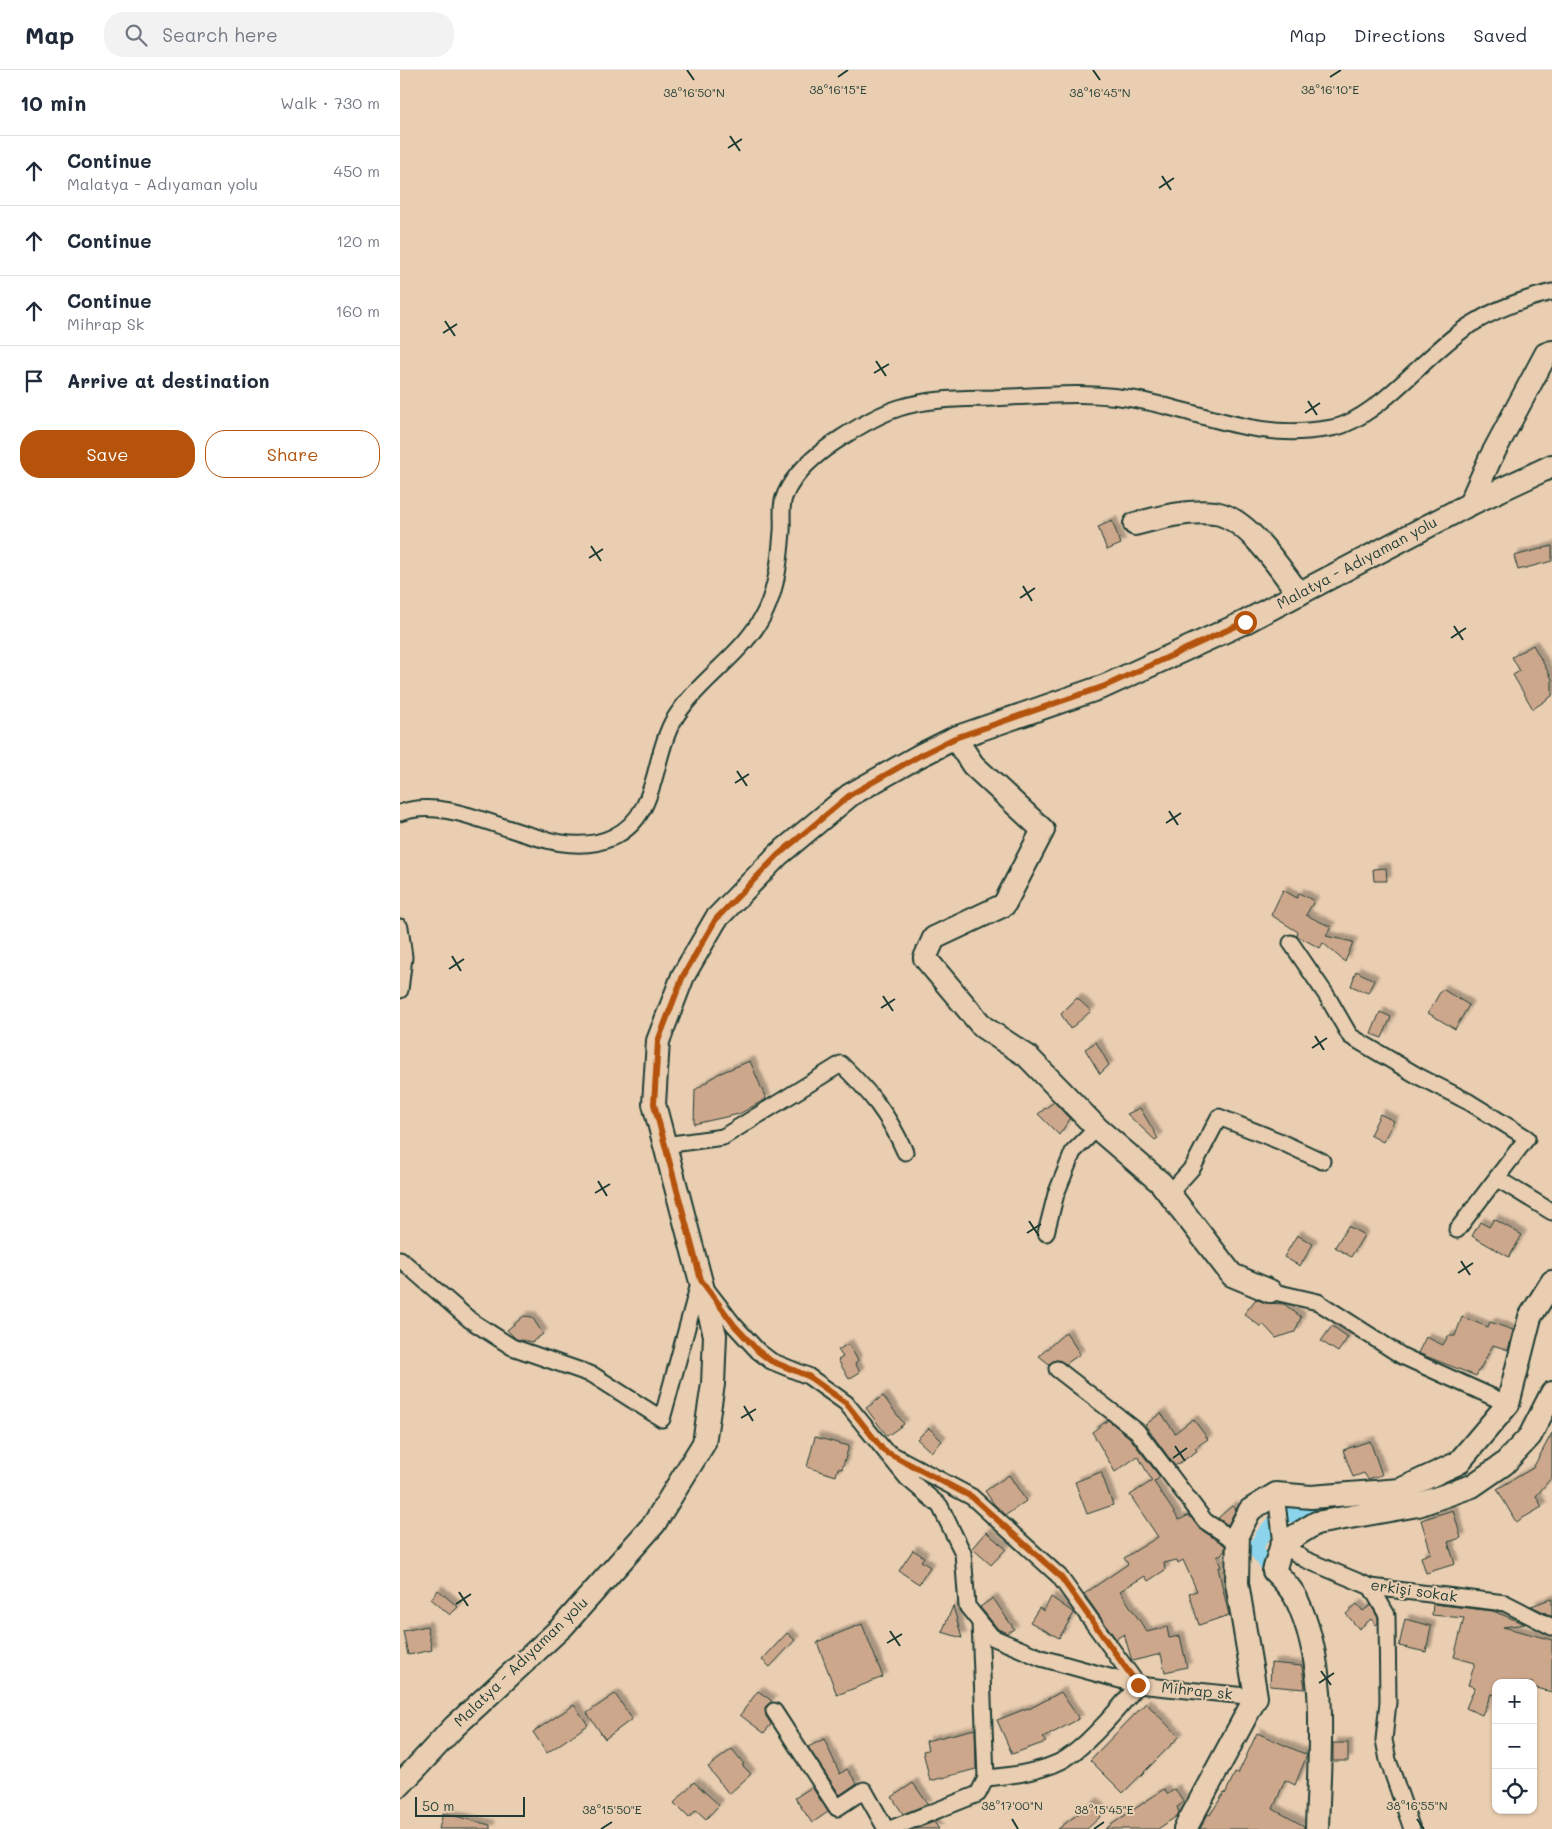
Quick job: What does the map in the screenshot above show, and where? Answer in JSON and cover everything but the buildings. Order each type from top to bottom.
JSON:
[{"type":"main road","points":[[1470,504],[1490,459],[1546,354],[1552,352]]},
{"type":"main road","name":"Malatya - Adıyaman yolu","points":[[400,1785],[454,1727],[563,1626],[654,1524],[704,1443],[713,1384],[715,1335],[654,1104],[658,1041],[683,976],[716,919],[778,855],[850,795],[919,756],[955,738],[1105,686],[1245,622],[1470,504],[1552,466]]},
{"type":"main road","points":[[1135,524],[1175,514],[1216,513],[1243,526],[1299,594]]},
{"type":"main road","points":[[955,738],[973,765],[1043,830],[1004,905],[934,938],[925,958],[983,1027],[1027,1056],[1097,1128],[1161,1183],[1232,1275],[1270,1291]]},
{"type":"main road","points":[[1185,1829],[1256,1697],[1237,1583],[1238,1533],[1250,1510],[1276,1494],[1311,1497],[1400,1490],[1458,1462],[1508,1404],[1530,1317],[1552,1282]]},
{"type":"main road","points":[[1317,1829],[1320,1722],[1316,1653],[1295,1597],[1274,1571],[1282,1543],[1316,1523],[1418,1505],[1472,1486],[1504,1464],[1530,1436],[1552,1393]]},
{"type":"street","points":[[400,813],[417,807],[465,816],[540,838],[590,846],[616,836],[635,822],[654,786],[666,738],[673,722],[692,695],[753,633],[767,609],[778,573],[783,498],[798,472],[839,439],[897,408],[938,400],[1064,394],[1114,395],[1150,402],[1245,427],[1303,431],[1341,426],[1365,413],[1470,325],[1525,298],[1552,292]]},
{"type":"street","points":[[400,927],[404,957],[400,990]]},
{"type":"street","points":[[1291,943],[1327,996],[1350,1036],[1418,1076],[1469,1102],[1527,1138],[1498,1179],[1457,1230]]},
{"type":"street","points":[[665,1145],[723,1137],[841,1064],[864,1086],[894,1125],[905,1152]]},
{"type":"street","points":[[1169,1194],[1193,1167],[1219,1117],[1322,1161]]},
{"type":"street","points":[[1046,1233],[1056,1194],[1073,1152],[1097,1128]]},
{"type":"street","points":[[1498,1179],[1552,1212]]},
{"type":"street","points":[[400,1259],[470,1320],[512,1347],[593,1375],[662,1419],[700,1279]]},
{"type":"street","name":"Mihrap sk","points":[[700,1279],[734,1325],[758,1351],[771,1361],[808,1376],[846,1403],[907,1478],[940,1506],[963,1553],[967,1606],[992,1638],[1041,1658],[1138,1685],[1256,1697]]},
{"type":"street","points":[[1270,1291],[1318,1302],[1402,1356],[1508,1404]]},
{"type":"street","points":[[1057,1369],[1137,1431],[1205,1521],[1238,1543]]},
{"type":"street","points":[[884,1451],[972,1497],[1060,1576],[1138,1685],[1084,1742],[1065,1759],[1025,1772],[986,1778]]},
{"type":"street","points":[[1276,1494],[1282,1543]]},
{"type":"street","name":"erkişi sokak","points":[[1282,1543],[1304,1559],[1371,1587],[1505,1603],[1552,1627]]},
{"type":"street","points":[[1371,1587],[1387,1615],[1388,1702],[1384,1740],[1388,1760],[1412,1829]]},
{"type":"street","points":[[774,1711],[836,1808],[864,1790],[895,1828],[978,1794],[986,1778],[980,1622]]},
{"type":"waterway","points":[[1277,1577],[1255,1549],[1262,1537],[1276,1521],[1284,1517],[1304,1511],[1329,1507]]},
{"type":"route","points":[[1138,1685],[1060,1576],[972,1497],[884,1451],[846,1403],[808,1376],[771,1361],[758,1351],[734,1325],[701,1280],[654,1104],[658,1041],[683,976],[716,919],[778,855],[850,795],[955,738],[1105,686],[1245,622]]}]
